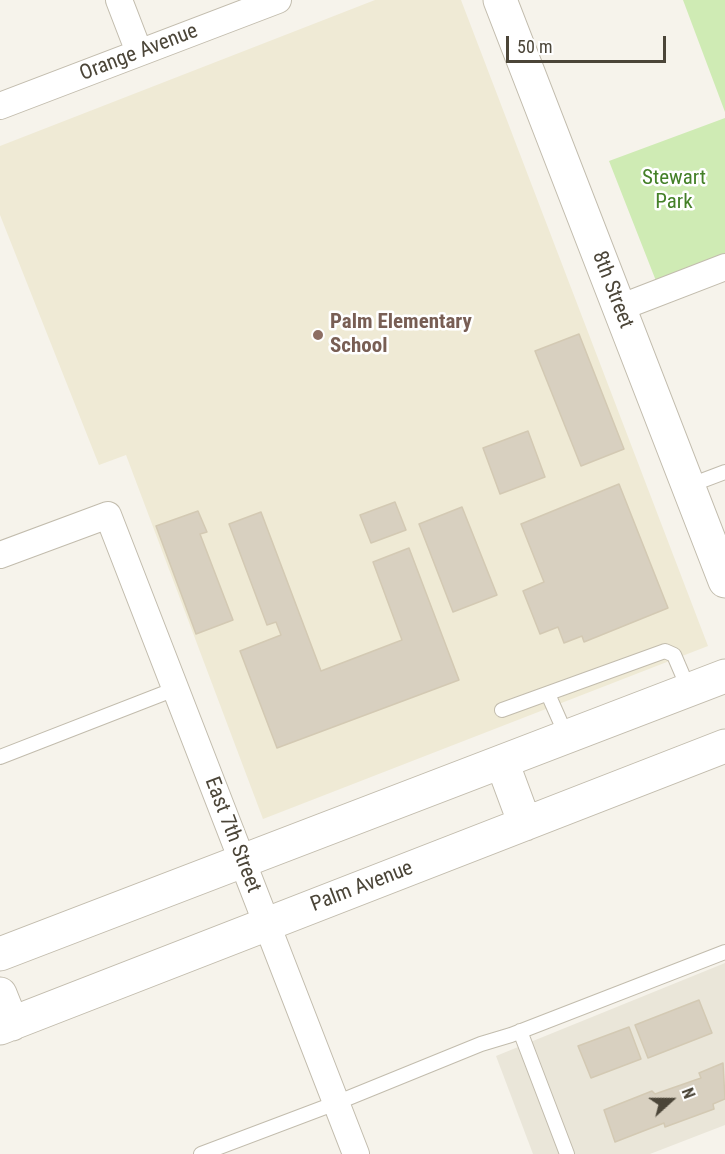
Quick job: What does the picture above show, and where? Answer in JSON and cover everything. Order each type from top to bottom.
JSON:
[{"type":"street","points":[[119,0],[140,52]]},
{"type":"street","name":"Orange Avenue","points":[[0,106],[278,0]]},
{"type":"street","name":"8th Street","points":[[500,0],[725,581]]},
{"type":"street","points":[[619,308],[725,267]]},
{"type":"street","name":"East 7th Street","points":[[0,555],[108,515],[356,1154]]},
{"type":"street","points":[[0,954],[725,676]]},
{"type":"street","name":"Palm Avenue","points":[[6,1026],[725,746]]},
{"type":"street","points":[[502,762],[525,824]]},
{"type":"street","points":[[0,994],[6,1026]]},
{"type":"lane","points":[[688,486],[725,472]]},
{"type":"lane","points":[[502,710],[665,651],[674,655],[689,690]]},
{"type":"lane","points":[[0,757],[175,689]]},
{"type":"lane","points":[[548,694],[567,737]]},
{"type":"lane","points":[[201,1154],[336,1103],[481,1044],[725,952]]},
{"type":"lane","points":[[520,1031],[567,1154]]},
{"type":"shaded area","name":"Palm Elementary School","points":[[375,0],[461,0],[708,646],[263,819],[126,455],[99,465],[0,215],[0,146]]},
{"type":"shaded area","points":[[725,963],[725,1125],[650,1154],[533,1154],[496,1056]]},
{"type":"green space","name":"Stewart Park","points":[[683,0],[725,0],[725,112]]},
{"type":"green space","name":"Stewart Park","points":[[725,118],[725,262],[658,286],[609,161]]},
{"type":"building","points":[[579,334],[624,449],[581,466],[535,351]]},
{"type":"building","points":[[528,431],[545,477],[500,494],[483,448]]},
{"type":"building","points":[[619,484],[668,608],[584,642],[582,636],[564,643],[558,627],[540,634],[523,591],[544,582],[521,524]]},
{"type":"building","points":[[395,502],[406,530],[371,543],[360,515]]},
{"type":"building","points":[[462,507],[497,595],[453,612],[419,524]]},
{"type":"building","points":[[198,511],[207,532],[200,534],[233,620],[196,634],[156,526]]},
{"type":"building","points":[[261,512],[321,671],[402,640],[373,562],[409,548],[459,680],[277,748],[240,651],[281,635],[276,622],[267,625],[229,524]]},
{"type":"building","points":[[699,1000],[712,1033],[648,1058],[635,1025]]},
{"type":"building","points":[[629,1027],[641,1059],[591,1078],[578,1046]]},
{"type":"building","points":[[723,1063],[725,1099],[713,1104],[714,1109],[665,1127],[664,1123],[615,1142],[604,1110],[652,1091],[655,1094],[701,1078],[699,1073]]},
{"type":"place","name":"Palm Elementary School","points":[[318,335]]}]
